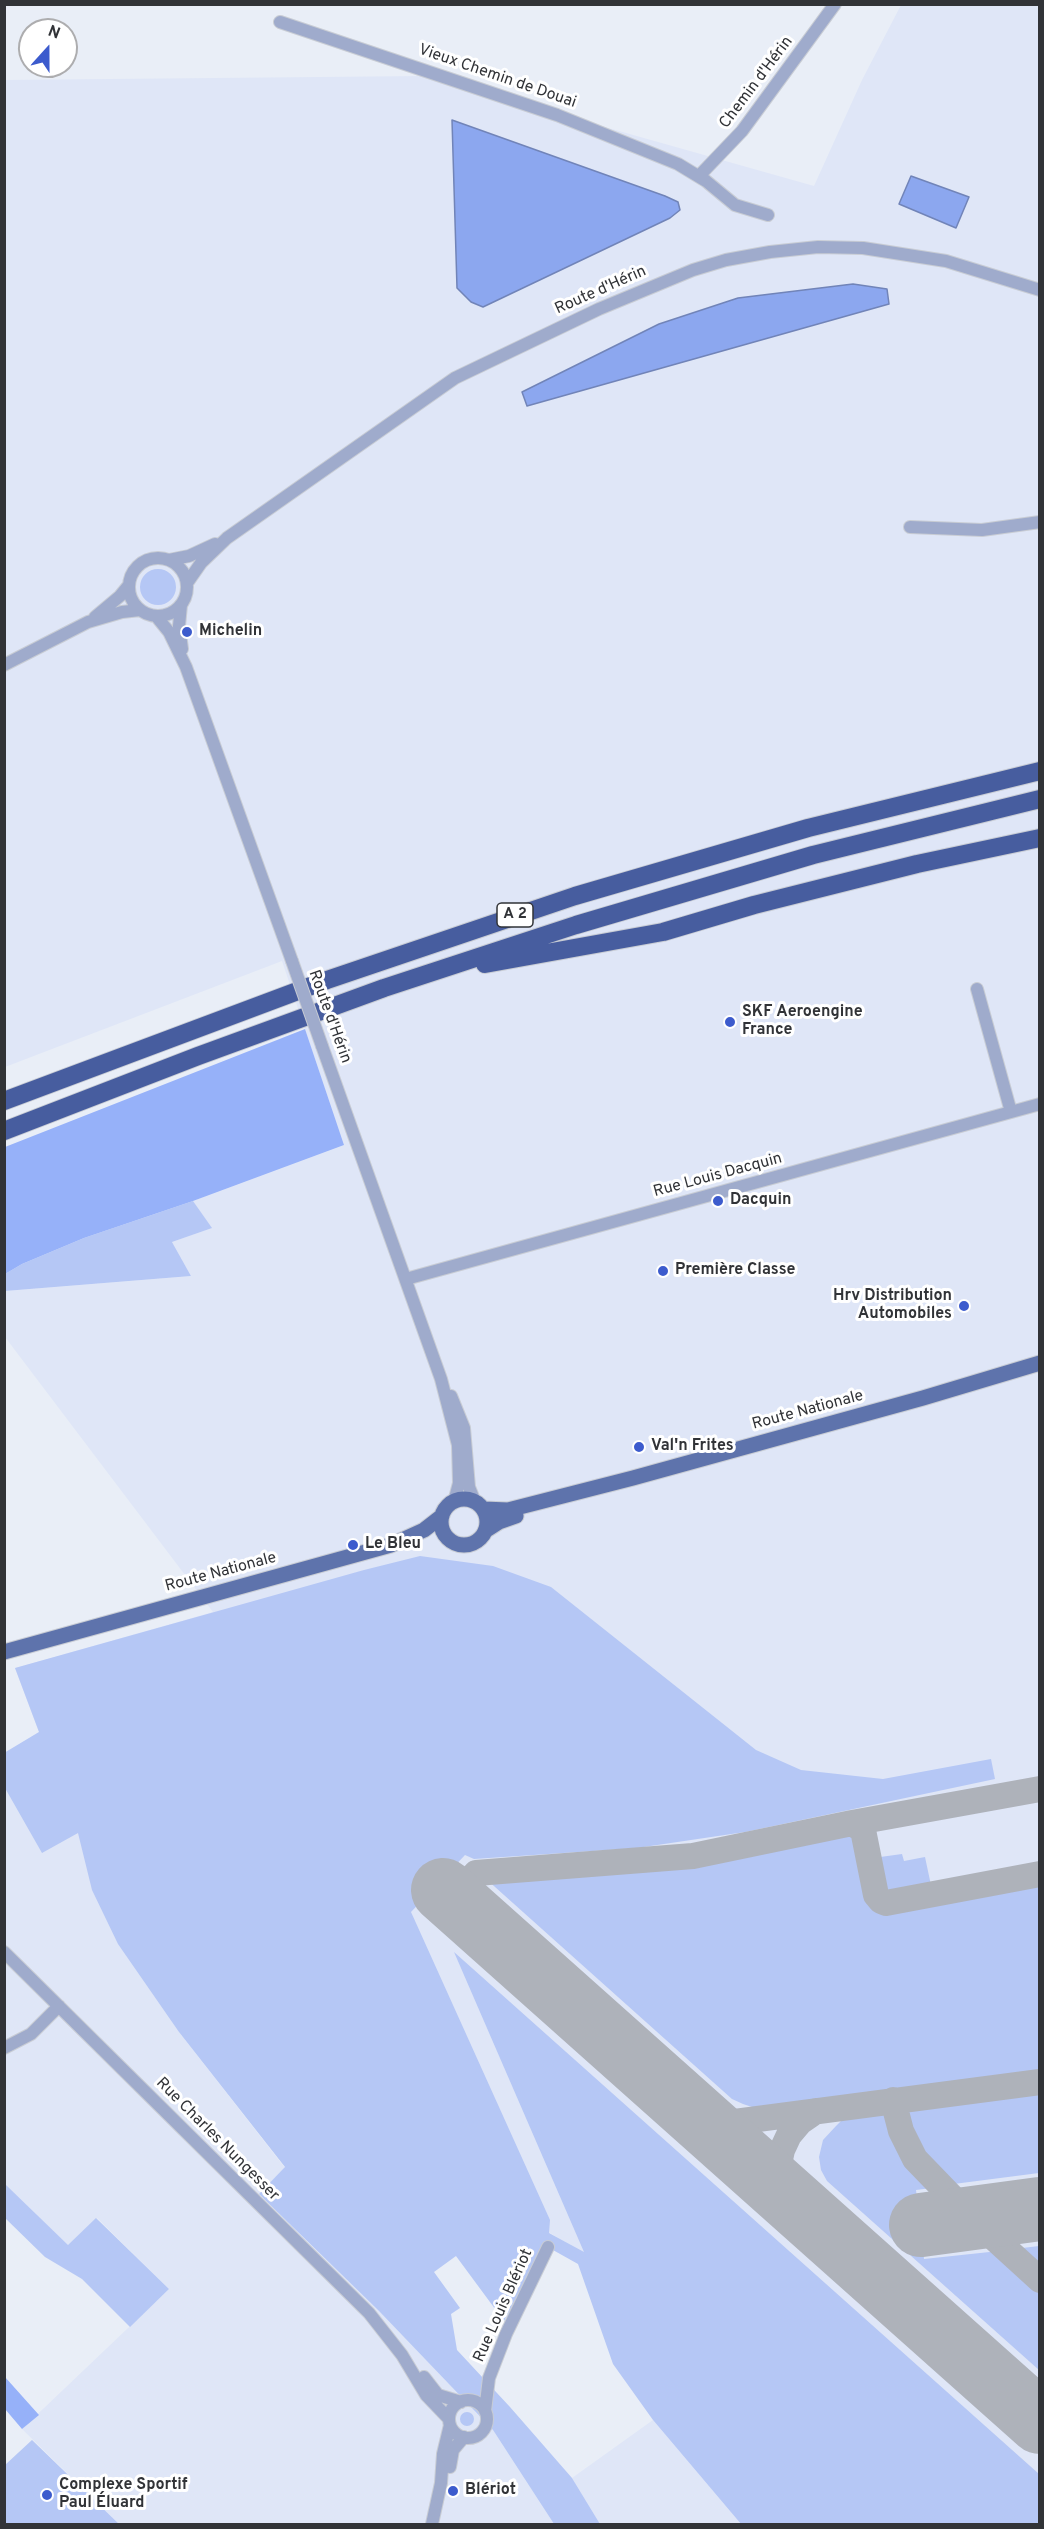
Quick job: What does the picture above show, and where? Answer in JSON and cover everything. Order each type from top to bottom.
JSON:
[{"type":"highway","name":"A 2","points":[[4,1101],[327,980],[558,902],[792,832],[1040,771]]},
{"type":"highway","name":"A 2","points":[[4,1131],[198,1056],[384,988],[576,925],[714,883],[872,840],[1040,799]]},
{"type":"highway","points":[[384,988],[481,965],[674,930],[754,905],[906,866],[1040,838]]},
{"type":"main road","points":[[923,1398],[1040,1363]]},
{"type":"main road","points":[[923,1398],[1040,1371]]},
{"type":"main road","name":"Route Nationale","points":[[479,1505],[508,1510],[923,1398]]},
{"type":"main road","name":"Route Nationale","points":[[485,1531],[502,1520],[633,1478]]},
{"type":"main road","points":[[463,1500],[479,1505],[487,1520],[485,1531],[479,1539],[471,1544],[459,1544],[450,1539],[443,1529],[442,1516],[447,1507],[463,1500]]},
{"type":"main road","name":"Route Nationale","points":[[4,1652],[391,1545],[424,1530],[442,1516]]},
{"type":"main road","points":[[391,1545],[428,1539],[450,1539]]},
{"type":"street","name":"Chemin d'Hérin","points":[[699,176],[742,131],[835,4]]},
{"type":"street","name":"Vieux Chemin de Douai","points":[[280,22],[557,115],[659,156],[699,176],[735,205],[768,215]]},
{"type":"street","name":"Route d'Hérin","points":[[187,583],[201,563],[227,538],[455,378],[624,298],[705,267],[737,258],[783,250],[863,248],[910,253],[946,261],[1040,290]]},
{"type":"street","points":[[910,527],[982,530],[1040,522]]},
{"type":"street","name":"Route d'Hérin","points":[[169,560],[189,556],[227,538]]},
{"type":"street","points":[[4,664],[88,622],[122,612],[140,610],[156,616],[172,613],[181,605],[186,595],[187,583],[182,571],[169,560],[154,558],[142,563],[133,572],[129,585],[130,597],[140,610]]},
{"type":"street","points":[[88,622],[116,600],[129,585]]},
{"type":"street","name":"Route d'Hérin","points":[[181,605],[179,626],[186,667]]},
{"type":"street","name":"Route d'Hérin","points":[[156,616],[169,632],[186,667],[441,1379],[455,1428],[459,1453],[459,1483],[454,1502]]},
{"type":"street","points":[[977,989],[1011,1112]]},
{"type":"street","name":"Rue Louis Dacquin","points":[[406,1280],[1040,1104]]},
{"type":"street","name":"Route d'Hérin","points":[[441,1379],[462,1418],[467,1446],[469,1487],[479,1505]]},
{"type":"street","name":"Rue Charles Nungesser","points":[[4,1952],[369,2313],[403,2343],[434,2391],[445,2398],[464,2401]]},
{"type":"street","points":[[4,2048],[31,2034],[59,2006]]},
{"type":"street","name":"Rue Louis Blériot","points":[[489,2378],[514,2315],[548,2247]]},
{"type":"street","name":"Rue Charles Nungesser","points":[[369,2313],[402,2355],[426,2395],[449,2422]]},
{"type":"street","points":[[434,2524],[443,2454],[452,2409],[481,2389],[489,2378]]},
{"type":"street","points":[[449,2422],[455,2433],[464,2437],[474,2437],[482,2432],[486,2421],[484,2411],[489,2378]]},
{"type":"street","points":[[464,2401],[477,2403],[484,2411]]},
{"type":"street","points":[[434,2524],[448,2488],[451,2453],[464,2437]]},
{"type":"shaded area","points":[[901,5],[1039,5],[1039,2524],[550,2233],[504,2321],[456,2256],[179,2032],[285,2168],[259,2194],[379,2311],[493,2430],[554,2524],[119,2524],[22,2429],[169,2289],[97,2218],[68,2246],[5,2184],[5,1753],[39,1732],[15,1668],[213,1612],[5,1337],[5,1291],[191,1276],[172,1242],[211,1228],[193,1201],[344,1145],[282,961],[5,1067],[5,80],[424,76],[814,186],[862,80]]},
{"type":"shaded area","points":[[452,120],[665,196],[678,202],[680,210],[670,218],[483,307],[471,302],[457,288]]},
{"type":"shaded area","points":[[911,176],[969,197],[956,228],[899,204]]},
{"type":"shaded area","points":[[853,284],[887,289],[889,304],[527,406],[522,392],[659,324],[738,298]]},
{"type":"shaded area","points":[[158,569],[171,574],[176,587],[171,600],[158,605],[145,600],[140,587],[145,574]]},
{"type":"shaded area","points":[[305,1029],[344,1145],[193,1201],[84,1238],[22,1264],[5,1274],[5,1147]]},
{"type":"shaded area","points":[[193,1201],[212,1228],[172,1242],[191,1276],[5,1291],[5,1274],[22,1264],[84,1238]]},
{"type":"shaded area","points":[[420,1556],[493,1566],[551,1587],[756,1750],[801,1770],[883,1779],[991,1759],[995,1779],[745,1832],[637,1848],[474,1859],[465,1855],[411,1912],[550,2220],[549,2233],[584,2252],[454,1952],[1039,2474],[1039,2524],[741,2524],[653,2420],[613,2364],[578,2264],[544,2245],[504,2321],[456,2256],[434,2272],[460,2308],[451,2314],[457,2350],[572,2478],[600,2524],[554,2524],[493,2430],[379,2311],[259,2194],[285,2167],[179,2032],[118,1944],[92,1890],[78,1833],[42,1853],[5,1788],[4,1753],[39,1732],[15,1668]]},
{"type":"shaded area","points":[[847,1831],[857,1835],[861,1840],[872,1897],[882,1907],[1039,1879],[1039,2070],[768,2107],[755,2108],[743,2104],[732,2099],[485,1878],[694,1862]]},
{"type":"shaded area","points":[[902,1854],[904,1861],[925,1857],[932,1890],[899,1896],[878,1885],[873,1858]]},
{"type":"shaded area","points":[[1039,2093],[1039,2173],[946,2185],[915,2150],[902,2114],[902,2112]]},
{"type":"shaded area","points":[[886,2114],[889,2116],[905,2159],[932,2188],[916,2190],[924,2259],[999,2251],[1039,2288],[1039,2370],[827,2181],[821,2170],[819,2157],[823,2140],[842,2120]]},
{"type":"shaded area","points":[[5,2184],[68,2245],[96,2218],[169,2289],[130,2327],[82,2279],[45,2257],[5,2218]]},
{"type":"shaded area","points":[[1040,2246],[1039,2272],[1014,2249]]},
{"type":"shaded area","points":[[5,2377],[39,2415],[22,2429],[5,2409]]},
{"type":"shaded area","points":[[464,2412],[470,2412],[474,2419],[470,2426],[464,2426],[460,2422],[460,2416]]},
{"type":"shaded area","points":[[653,2420],[741,2524],[600,2524],[572,2478]]},
{"type":"shaded area","name":"Complexe Sportif Paul Éluard","points":[[32,2440],[119,2524],[5,2524],[5,2465]]},
{"type":"taxiway","points":[[852,1823],[1040,1789]]},
{"type":"taxiway","points":[[475,1918],[463,1894],[464,1886],[476,1873],[693,1856],[852,1823],[863,1830],[876,1895],[886,1903],[1040,1874]]},
{"type":"taxiway","points":[[694,2113],[710,2121],[727,2123],[1040,2082]]},
{"type":"taxiway","points":[[893,2100],[901,2131],[915,2159],[972,2218],[1040,2280]]},
{"type":"taxiway","points":[[794,2203],[781,2181],[779,2164],[782,2150],[789,2135],[800,2122],[816,2111]]},
{"type":"runway","points":[[443,1890],[1040,2422]]},
{"type":"runway","points":[[921,2225],[1040,2209]]},
{"type":"place","name":"Michelin","points":[[187,632]]},
{"type":"place","name":"SKF Aeroengine France","points":[[730,1022]]},
{"type":"place","name":"Dacquin","points":[[718,1201]]},
{"type":"place","name":"Première Classe","points":[[663,1271]]},
{"type":"place","name":"Hrv Distribution Automobiles","points":[[964,1306]]},
{"type":"place","name":"Val'n Frites","points":[[639,1447]]},
{"type":"place","name":"Le Bleu","points":[[353,1545]]},
{"type":"place","name":"Blériot","points":[[453,2491]]},
{"type":"place","name":"Complexe Sportif Paul Éluard","points":[[47,2495]]}]
